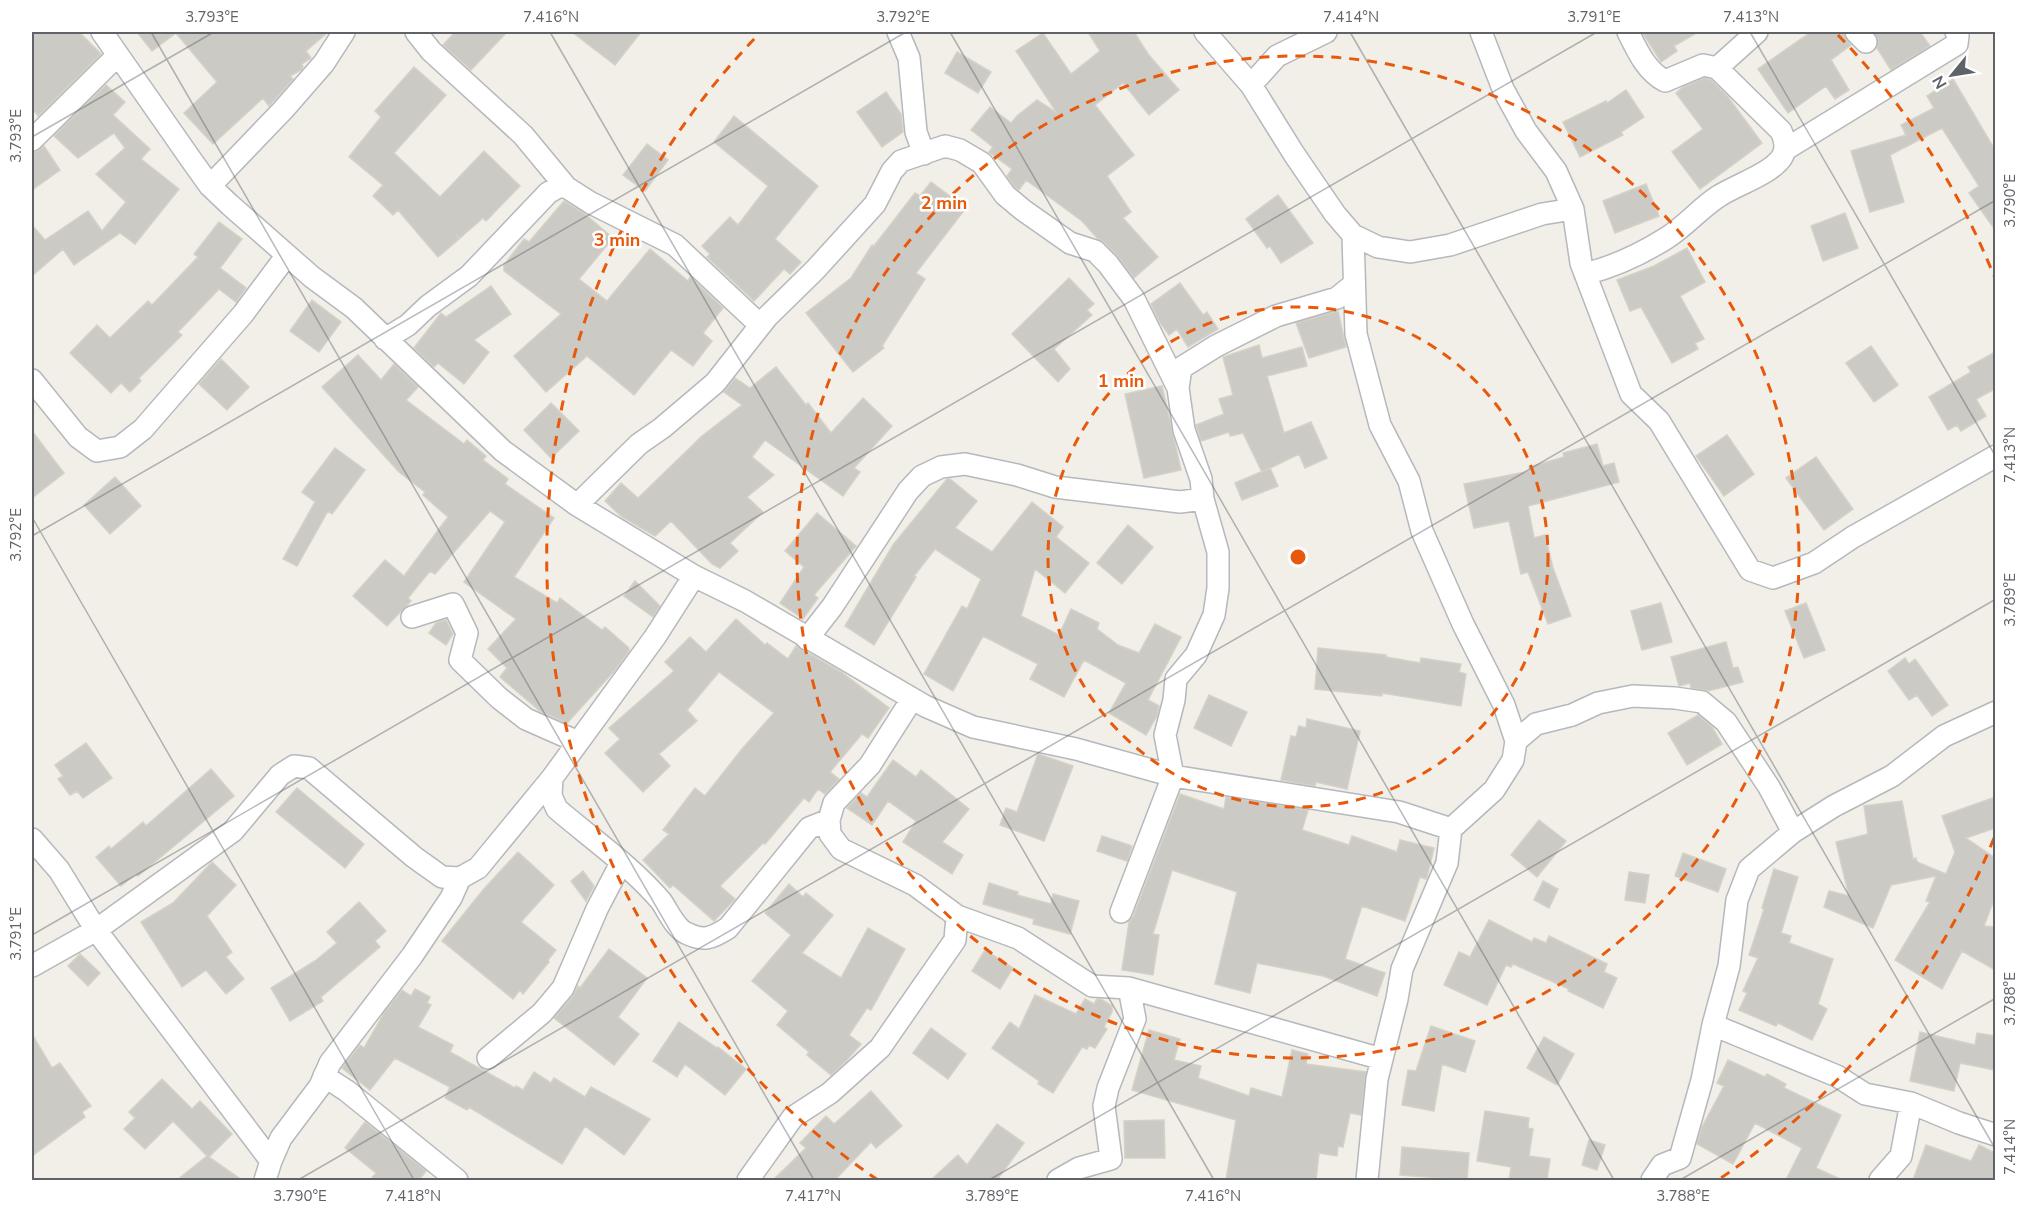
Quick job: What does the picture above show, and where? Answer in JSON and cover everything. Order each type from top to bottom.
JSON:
[{"type":"street","points":[[102,32],[210,186],[312,278],[354,308],[503,451],[577,505],[694,576],[745,601],[912,699],[973,727],[1076,749],[1173,776],[1399,812],[1451,829]]},
{"type":"street","points":[[210,186],[283,110],[324,63],[344,32]]},
{"type":"street","points":[[416,32],[431,51],[523,135],[566,187],[591,203],[675,244],[760,325]]},
{"type":"street","points":[[898,32],[909,58],[916,132],[924,154]]},
{"type":"street","points":[[1205,32],[1251,85],[1294,154],[1335,214],[1353,235],[1378,247],[1410,252],[1450,245],[1542,214],[1573,209]]},
{"type":"street","points":[[1251,85],[1276,56],[1326,32]]},
{"type":"street","points":[[1481,32],[1503,89],[1526,131],[1556,171],[1573,209],[1581,263],[1631,394],[1659,421],[1750,570],[1773,578],[1814,563],[1853,537],[1995,456]]},
{"type":"street","points":[[1628,32],[1636,49],[1655,76],[1665,81],[1703,65],[1717,68],[1780,131],[1786,149]]},
{"type":"street","points":[[1717,68],[1757,32]]},
{"type":"street","points":[[1585,274],[1607,268],[1666,239],[1719,196],[1773,166],[1781,159],[1786,149],[1957,44],[1956,32]]},
{"type":"street","points":[[32,140],[118,55]]},
{"type":"street","points":[[577,505],[639,444],[671,421],[715,383],[760,325],[815,270],[875,204],[895,166],[901,161],[945,146],[960,150],[982,163],[1005,195],[1023,210],[1070,243],[1095,251],[1108,264],[1134,299],[1178,388]]},
{"type":"street","points":[[385,339],[408,325],[428,306],[469,276],[548,194],[558,187],[566,187]]},
{"type":"street","points":[[1353,235],[1356,334],[1380,424],[1409,481],[1422,531],[1463,624],[1504,705],[1516,741],[1514,760],[1494,790],[1451,829],[1447,863],[1402,969],[1377,1079],[1367,1180]]},
{"type":"street","points":[[32,380],[78,437],[97,452],[120,447],[143,429],[243,314],[287,255]]},
{"type":"street","points":[[1121,912],[1173,776],[1165,735],[1174,700],[1176,679],[1196,655],[1214,615],[1218,588],[1218,552],[1203,499],[1201,479],[1184,430],[1178,388],[1181,368],[1216,346],[1276,316],[1337,298],[1353,285]]},
{"type":"street","points":[[807,639],[832,607],[908,491],[922,476],[941,467],[965,464],[1017,475],[1055,487],[1180,502],[1203,499]]},
{"type":"street","points":[[32,966],[96,930],[233,831],[280,776],[294,766],[309,768],[414,857],[442,877],[460,878],[478,868],[552,778],[655,637],[694,576]]},
{"type":"street","points":[[412,617],[453,604],[467,633],[460,660],[499,698],[526,719],[578,742]]},
{"type":"street","points":[[1516,741],[1536,724],[1572,715],[1598,703],[1633,696],[1702,702],[1726,722],[1769,788],[1793,832]]},
{"type":"street","points":[[912,699],[870,765],[834,803],[829,820],[830,834],[841,849],[915,885],[957,916],[1018,938],[1092,986],[1129,988],[1382,1059]]},
{"type":"street","points":[[1652,1180],[1662,1165],[1680,1158],[1702,1080],[1713,1025],[1729,966],[1737,900],[1749,870],[1793,832],[1834,806],[1892,776],[1944,736],[1995,712]]},
{"type":"street","points":[[552,778],[551,796],[557,809],[636,874],[683,932],[698,938],[713,938],[728,928],[809,828],[829,820]]},
{"type":"street","points":[[32,839],[59,870],[96,930],[268,1171]]},
{"type":"street","points":[[488,1058],[542,1013],[563,988],[597,909],[621,863]]},
{"type":"street","points":[[268,1171],[282,1138],[320,1086],[330,1063],[418,946],[451,898],[460,878]]},
{"type":"street","points":[[748,1180],[793,1117],[830,1093],[880,1048],[955,940],[957,916]]},
{"type":"street","points":[[1058,1180],[1079,1168],[1111,1159],[1104,1106],[1108,1088],[1135,1019],[1129,988]]},
{"type":"street","points":[[1713,1025],[1837,1076],[1865,1094],[1911,1103],[1959,1123],[1995,1134]]},
{"type":"street","points":[[324,1076],[347,1091],[457,1180]]},
{"type":"street","points":[[1880,1180],[1901,1155],[1911,1103]]},
{"type":"building","points":[[32,32],[79,32],[101,54],[38,116],[32,108]]},
{"type":"building","points":[[137,32],[328,32],[306,51],[311,58],[302,64],[301,70],[290,76],[293,79],[269,106],[263,98],[213,144],[184,113],[217,82],[176,33],[152,51]]},
{"type":"building","points":[[455,32],[507,32],[471,70],[443,45]]},
{"type":"building","points":[[572,32],[641,32],[615,65]]},
{"type":"building","points":[[1088,32],[1134,32],[1148,54],[1179,90],[1149,115],[1123,83],[1095,105],[1134,155],[1107,176],[1131,212],[1123,218],[1158,257],[1134,278],[1117,255],[1082,221],[1026,180],[1019,190],[1014,186],[1007,176],[1012,169],[989,152],[993,147],[971,130],[990,107],[1011,123],[1037,100],[1057,113],[1016,51],[1043,33],[1071,74],[1100,51]]},
{"type":"building","points":[[1642,32],[1698,32],[1674,46],[1677,51],[1661,62]]},
{"type":"building","points":[[1811,32],[1844,32],[1844,36],[1851,45],[1831,60],[1849,90],[1835,99],[1826,86],[1788,113],[1758,69]]},
{"type":"building","points":[[1874,32],[1920,32],[1930,46],[1891,70],[1877,48],[1878,39]]},
{"type":"building","points":[[957,52],[991,72],[978,93],[945,73]]},
{"type":"building","points":[[414,67],[446,95],[394,153],[440,197],[484,151],[520,186],[486,221],[483,218],[460,238],[456,234],[459,239],[438,257],[398,210],[393,215],[373,196],[383,185],[349,157],[381,117],[375,111]]},
{"type":"building","points":[[1704,78],[1711,80],[1728,97],[1762,143],[1700,189],[1672,152],[1703,129],[1676,93],[1683,87]]},
{"type":"building","points":[[1953,79],[1995,150],[1995,230],[1969,193],[1979,186],[1942,128],[1890,155],[1904,202],[1870,212],[1851,151],[1906,135],[1901,125],[1934,108],[1927,96]]},
{"type":"building","points":[[106,85],[125,102],[113,115],[150,149],[141,159],[179,189],[135,244],[120,233],[74,265],[63,249],[32,276],[32,225],[45,240],[88,211],[102,231],[126,202],[96,174],[125,148],[114,133],[78,158],[54,136]]},
{"type":"building","points":[[1626,90],[1644,117],[1621,132],[1623,135],[1580,157],[1563,122],[1606,101],[1607,103]]},
{"type":"building","points":[[886,92],[901,114],[903,132],[882,147],[857,112]]},
{"type":"building","points":[[734,116],[818,186],[775,239],[801,262],[790,274],[784,269],[754,301],[707,257],[710,254],[702,246],[730,217],[738,225],[768,186],[714,142]]},
{"type":"building","points":[[647,144],[668,160],[645,191],[623,175]]},
{"type":"building","points":[[44,146],[60,170],[32,190],[32,152]]},
{"type":"building","points":[[931,182],[966,208],[916,273],[925,279],[882,346],[884,348],[853,372],[806,313],[851,278],[872,245],[874,246],[915,193],[920,196]]},
{"type":"building","points":[[1646,184],[1659,216],[1615,233],[1603,201]]},
{"type":"building","points":[[1278,195],[1313,243],[1281,263],[1270,246],[1267,248],[1246,219]]},
{"type":"building","points":[[564,201],[585,214],[613,238],[579,279],[607,301],[650,249],[688,281],[690,277],[723,308],[703,333],[712,341],[693,366],[671,350],[634,395],[587,356],[546,392],[514,356],[561,314],[504,271],[504,265],[524,239],[529,242]]},
{"type":"building","points":[[1845,213],[1858,248],[1823,261],[1811,226]]},
{"type":"building","points":[[219,222],[242,239],[220,268],[246,288],[236,302],[219,289],[178,332],[182,335],[139,378],[141,381],[130,392],[121,383],[111,393],[70,353],[97,325],[110,338],[148,301],[152,305],[198,257],[194,254]]},
{"type":"building","points":[[1687,248],[1705,282],[1680,296],[1704,339],[1695,343],[1698,349],[1672,363],[1641,307],[1630,311],[1617,280],[1654,266]]},
{"type":"building","points":[[1069,278],[1094,304],[1087,310],[1092,315],[1054,349],[1070,369],[1058,382],[1012,334]]},
{"type":"building","points":[[1180,283],[1203,315],[1207,312],[1218,329],[1188,347],[1177,329],[1169,335],[1151,304]]},
{"type":"building","points":[[491,286],[511,314],[474,340],[489,352],[464,384],[438,363],[434,367],[414,348],[441,313],[446,317]]},
{"type":"building","points":[[312,300],[341,322],[319,352],[290,331]]},
{"type":"building","points":[[1338,311],[1346,347],[1309,358],[1296,323]]},
{"type":"building","points":[[1259,345],[1262,358],[1302,347],[1307,366],[1267,376],[1284,433],[1311,422],[1327,458],[1305,468],[1299,454],[1262,472],[1243,433],[1230,436],[1229,432],[1201,441],[1196,425],[1224,414],[1219,399],[1233,395],[1223,357]]},
{"type":"building","points":[[1871,346],[1898,385],[1874,402],[1846,363]]},
{"type":"building","points":[[1995,352],[1995,389],[1976,399],[1986,416],[1961,431],[1957,425],[1948,430],[1929,397],[1971,372],[1968,367]]},
{"type":"building","points":[[358,355],[381,380],[394,364],[418,387],[406,400],[464,444],[467,440],[486,456],[483,460],[508,479],[505,484],[554,518],[514,577],[557,603],[560,598],[602,630],[605,627],[629,648],[616,669],[567,723],[540,711],[500,677],[507,668],[488,649],[516,619],[464,582],[505,522],[490,511],[435,574],[430,571],[408,598],[411,601],[387,626],[353,596],[385,560],[404,576],[448,517],[423,495],[425,492],[399,472],[322,387]]},
{"type":"building","points":[[221,359],[249,387],[227,410],[199,384]]},
{"type":"building","points":[[776,367],[831,433],[863,398],[892,426],[854,468],[860,472],[843,496],[765,440],[752,457],[774,475],[747,497],[763,512],[730,543],[738,551],[720,568],[712,564],[671,521],[655,536],[622,517],[605,501],[621,483],[638,498],[702,436],[742,405],[724,392],[735,378],[750,388]]},
{"type":"building","points":[[1162,386],[1181,470],[1144,478],[1125,394]]},
{"type":"building","points":[[551,403],[579,431],[551,458],[524,430]]},
{"type":"building","points":[[32,431],[64,473],[32,498]]},
{"type":"building","points":[[1727,435],[1754,474],[1724,496],[1696,456]]},
{"type":"building","points":[[1597,444],[1603,466],[1614,463],[1619,482],[1528,506],[1534,538],[1545,535],[1553,568],[1571,616],[1548,624],[1528,572],[1521,574],[1509,521],[1474,528],[1464,484],[1530,471],[1529,467],[1564,457],[1563,453]]},
{"type":"building","points":[[335,448],[365,470],[332,514],[328,511],[297,566],[283,559],[315,502],[302,492]]},
{"type":"building","points":[[1816,457],[1853,509],[1824,530],[1786,478]]},
{"type":"building","points":[[1270,468],[1278,486],[1242,500],[1235,483]]},
{"type":"building","points":[[115,477],[141,506],[110,534],[84,505]]},
{"type":"building","points":[[947,479],[977,501],[955,528],[992,552],[1032,502],[1063,527],[1056,537],[1089,563],[1065,593],[1035,569],[1021,616],[1059,635],[1071,609],[1099,623],[1097,629],[1118,645],[1139,653],[1155,624],[1181,637],[1148,700],[1159,706],[1157,716],[1146,735],[1109,713],[1126,683],[1084,660],[1064,697],[1030,679],[1038,664],[983,636],[953,691],[924,674],[962,606],[967,609],[981,579],[935,549],[914,576],[916,577],[874,645],[845,626],[893,545]]},
{"type":"building","points":[[817,513],[856,546],[814,595],[818,598],[803,619],[780,603],[804,567],[785,551]]},
{"type":"building","points":[[1128,525],[1153,547],[1122,584],[1097,563]]},
{"type":"building","points":[[635,581],[660,606],[653,617],[624,596]]},
{"type":"building","points":[[1661,603],[1672,642],[1642,650],[1631,611]]},
{"type":"building","points":[[1806,603],[1825,650],[1804,658],[1785,611]]},
{"type":"building","points":[[736,619],[765,645],[767,643],[788,659],[796,646],[841,672],[889,708],[868,738],[862,734],[830,772],[839,779],[825,794],[818,789],[809,802],[804,798],[765,844],[763,843],[720,886],[735,899],[714,921],[673,885],[670,888],[643,860],[669,834],[663,830],[695,788],[705,796],[774,713],[719,672],[687,710],[697,721],[659,754],[670,766],[643,792],[605,753],[620,739],[609,728],[674,671],[665,662],[690,637],[706,652]]},
{"type":"building","points":[[446,620],[453,634],[446,645],[429,633],[436,623]]},
{"type":"building","points":[[1726,642],[1733,668],[1738,667],[1743,682],[1708,691],[1691,688],[1690,683],[1679,686],[1671,657]]},
{"type":"building","points":[[1318,648],[1386,655],[1386,657],[1420,663],[1421,658],[1461,664],[1459,672],[1466,674],[1461,706],[1382,693],[1382,696],[1315,689]]},
{"type":"building","points":[[1905,658],[1909,664],[1915,659],[1948,705],[1932,716],[1917,695],[1909,700],[1888,671]]},
{"type":"building","points":[[1209,695],[1247,712],[1231,746],[1194,728]]},
{"type":"building","points":[[1698,715],[1712,727],[1722,744],[1687,765],[1668,733]]},
{"type":"building","points":[[1307,719],[1360,731],[1347,789],[1316,782],[1315,786],[1281,780],[1291,736],[1296,737],[1299,726],[1306,728]]},
{"type":"building","points":[[86,743],[112,778],[83,798],[77,791],[70,795],[58,779],[63,776],[55,765]]},
{"type":"building","points":[[1038,754],[1073,766],[1044,841],[1000,825],[1006,808],[1017,812]]},
{"type":"building","points":[[893,760],[916,777],[921,770],[969,809],[942,842],[963,855],[952,874],[903,842],[916,821],[888,801],[872,825],[847,808],[861,793],[867,797]]},
{"type":"building","points":[[211,769],[234,796],[138,876],[136,874],[121,886],[96,857],[109,846],[111,849],[143,822],[146,826]]},
{"type":"building","points":[[297,788],[364,844],[345,868],[276,812]]},
{"type":"building","points":[[1180,794],[1224,809],[1226,797],[1308,810],[1302,830],[1349,845],[1352,836],[1397,852],[1400,840],[1434,848],[1427,877],[1426,879],[1420,877],[1405,921],[1362,906],[1345,959],[1385,973],[1377,996],[1323,976],[1257,963],[1250,993],[1215,984],[1237,892],[1172,870],[1153,934],[1159,935],[1153,975],[1122,970],[1129,922],[1133,917]]},
{"type":"building","points":[[1995,797],[1995,828],[1966,838],[1995,858],[1995,897],[1984,926],[1995,927],[1995,970],[1962,951],[1942,989],[1895,960],[1930,902],[1926,901],[1936,876],[1891,885],[1873,928],[1824,907],[1829,891],[1849,896],[1836,842],[1868,834],[1864,806],[1902,801],[1913,859],[1916,858],[1917,862],[1946,874],[1955,852],[1942,816]]},
{"type":"building","points":[[1539,820],[1566,841],[1537,877],[1511,855]]},
{"type":"building","points":[[1102,836],[1132,846],[1127,861],[1097,851]]},
{"type":"building","points":[[518,852],[554,885],[521,922],[556,950],[523,994],[520,990],[513,999],[442,941],[483,890]]},
{"type":"building","points":[[1683,853],[1726,869],[1718,892],[1675,876]]},
{"type":"building","points":[[212,862],[236,885],[207,916],[232,952],[226,957],[244,979],[226,994],[206,970],[182,987],[141,922],[173,903]]},
{"type":"building","points":[[1774,869],[1798,877],[1781,933],[1791,936],[1789,943],[1833,959],[1818,1004],[1827,1009],[1812,1040],[1778,1023],[1776,1026],[1739,1010],[1747,993],[1743,991],[1758,958],[1749,955]]},
{"type":"building","points":[[583,871],[594,886],[586,901],[571,881]]},
{"type":"building","points":[[1629,872],[1649,875],[1645,903],[1625,900]]},
{"type":"building","points":[[1543,881],[1558,889],[1549,908],[1534,900]]},
{"type":"building","points":[[989,883],[1018,892],[1017,895],[1051,904],[1053,894],[1079,901],[1070,934],[1033,924],[1034,919],[983,904]]},
{"type":"building","points":[[789,884],[803,897],[806,893],[833,915],[802,953],[841,978],[868,928],[905,949],[871,1010],[867,1008],[849,1035],[861,1044],[831,1075],[807,1055],[809,1052],[777,1025],[788,1011],[752,981],[791,935],[765,913]]},
{"type":"building","points":[[359,902],[386,931],[375,941],[380,947],[321,997],[323,1001],[290,1021],[271,988],[315,961],[337,943],[327,932]]},
{"type":"building","points":[[1489,920],[1532,942],[1534,938],[1546,943],[1549,936],[1607,964],[1604,972],[1617,978],[1603,1008],[1568,991],[1569,989],[1513,964],[1511,967],[1506,965],[1487,1005],[1444,985],[1459,952],[1470,957]]},
{"type":"building","points":[[609,949],[647,978],[618,1017],[639,1034],[614,1065],[554,1018]]},
{"type":"building","points":[[985,950],[1013,968],[1000,989],[972,971]]},
{"type":"building","points":[[80,954],[100,973],[88,986],[68,966]]},
{"type":"building","points":[[415,989],[430,997],[427,1003],[431,1005],[418,1027],[453,1045],[450,1052],[515,1088],[516,1086],[523,1090],[534,1072],[551,1083],[554,1078],[585,1097],[591,1087],[650,1119],[624,1155],[585,1126],[562,1164],[469,1107],[467,1110],[445,1098],[450,1087],[395,1058],[370,1090],[342,1068],[360,1045],[364,1048],[384,1013],[402,990],[411,996]]},
{"type":"building","points":[[1035,995],[1076,1014],[1085,999],[1094,1004],[1097,999],[1101,999],[1112,1006],[1112,1012],[1104,1027],[1107,1029],[1095,1048],[1089,1045],[1087,1049],[1082,1047],[1053,1093],[992,1048],[1010,1022],[1019,1029]]},
{"type":"building","points":[[679,1022],[718,1047],[746,1069],[725,1095],[685,1064],[677,1077],[653,1061]]},
{"type":"building","points":[[1431,1026],[1475,1041],[1465,1072],[1442,1064],[1434,1111],[1402,1105],[1408,1070],[1416,1071]]},
{"type":"building","points":[[931,1028],[966,1054],[948,1079],[913,1053]]},
{"type":"building","points":[[1149,1030],[1180,1039],[1174,1060],[1201,1066],[1198,1078],[1249,1096],[1251,1088],[1282,1097],[1292,1050],[1308,1054],[1306,1064],[1366,1072],[1361,1115],[1350,1113],[1343,1147],[1338,1146],[1337,1156],[1319,1153],[1316,1180],[1226,1180],[1236,1120],[1132,1090]]},
{"type":"building","points":[[1920,1032],[1975,1045],[1977,1033],[1995,1036],[1995,1070],[1960,1063],[1954,1091],[1910,1081]]},
{"type":"building","points":[[32,1034],[52,1068],[60,1063],[91,1106],[82,1112],[85,1117],[32,1156]]},
{"type":"building","points":[[1544,1037],[1574,1054],[1557,1085],[1527,1068]]},
{"type":"building","points":[[1728,1060],[1765,1077],[1767,1074],[1786,1084],[1784,1088],[1841,1115],[1816,1168],[1842,1180],[1786,1180],[1802,1148],[1755,1123],[1733,1164],[1697,1144],[1702,1127],[1724,1086],[1717,1083]]},
{"type":"building","points":[[162,1079],[192,1109],[200,1101],[232,1134],[209,1157],[242,1180],[177,1180],[207,1156],[173,1121],[145,1149],[124,1129],[135,1118],[129,1112]]},
{"type":"building","points":[[871,1091],[902,1126],[876,1148],[871,1142],[835,1180],[773,1180],[806,1148],[800,1143],[826,1116],[834,1124]]},
{"type":"building","points":[[1485,1111],[1529,1118],[1528,1128],[1533,1129],[1529,1156],[1550,1159],[1547,1180],[1509,1180],[1511,1167],[1477,1161]]},
{"type":"building","points":[[1164,1120],[1165,1158],[1125,1158],[1124,1121]]},
{"type":"building","points":[[365,1122],[426,1171],[419,1180],[370,1180],[376,1173],[345,1148]]},
{"type":"building","points":[[997,1124],[1024,1143],[997,1180],[931,1180],[958,1155],[967,1165]]},
{"type":"building","points":[[1589,1140],[1605,1145],[1597,1170],[1582,1165]]},
{"type":"building","points":[[1926,1145],[1971,1161],[1979,1145],[1995,1153],[1995,1180],[1913,1180]]},
{"type":"building","points":[[1402,1147],[1469,1153],[1467,1180],[1400,1175]]}]
